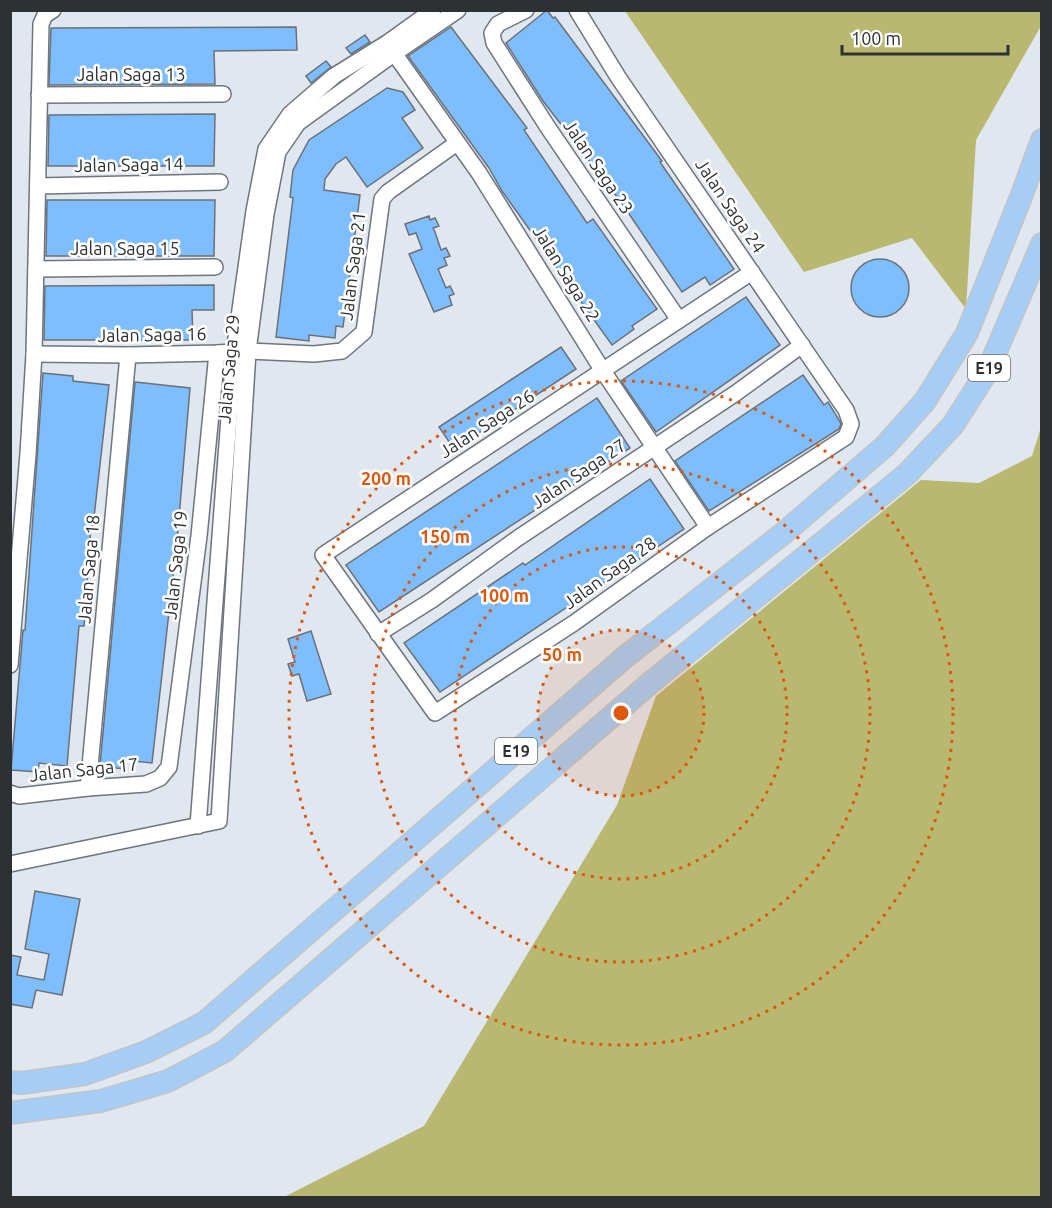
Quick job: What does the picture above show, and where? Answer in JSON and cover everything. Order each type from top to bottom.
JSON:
[{"type":"highway","name":"E19","points":[[10,1082],[22,1083],[85,1074],[146,1052],[204,1023],[625,657],[785,532],[885,446],[925,401],[967,333],[1041,140]]},
{"type":"highway","name":"E19","points":[[10,1113],[101,1101],[168,1081],[225,1051],[649,684],[907,474],[953,425],[988,370],[1041,244]]},
{"type":"street","name":"Jalan Saga 29","points":[[391,48],[433,10]]},
{"type":"street","name":"Jalan Saga 29","points":[[241,351],[220,816],[198,821],[241,351],[254,212],[266,149],[290,114],[334,76],[391,48],[458,10]]},
{"type":"street","name":"Jalan Saga 23","points":[[525,10],[498,24],[492,33],[494,43],[547,126],[679,320]]},
{"type":"street","name":"Jalan Saga 24","points":[[577,10],[618,77],[846,410],[851,424]]},
{"type":"street","points":[[10,665],[34,354],[41,24],[49,13]]},
{"type":"street","name":"Jalan Saga 22","points":[[391,48],[479,172],[603,371],[708,527]]},
{"type":"street","name":"Jalan Saga 13","points":[[39,94],[223,94]]},
{"type":"street","name":"Jalan Saga 21","points":[[342,351],[364,332],[382,199],[388,192],[457,143]]},
{"type":"street","name":"Jalan Saga 14","points":[[38,186],[220,182]]},
{"type":"street","name":"Jalan Saga 15","points":[[36,269],[215,267]]},
{"type":"street","name":"Jalan Saga 26","points":[[378,634],[323,555],[752,272]]},
{"type":"street","name":"Jalan Saga 27","points":[[378,634],[432,600],[518,538],[736,393],[802,345]]},
{"type":"street","name":"Jalan Saga 16","points":[[34,354],[128,355],[241,351],[314,354],[342,351]]},
{"type":"street","name":"Jalan Saga 19","points":[[160,778],[169,767],[188,638],[217,353]]},
{"type":"street","name":"Jalan Saga 18","points":[[88,788],[128,355]]},
{"type":"street","name":"Jalan Saga 28","points":[[378,634],[435,713],[574,623],[708,527],[846,437],[851,424]]},
{"type":"street","name":"Jalan Saga 17","points":[[10,793],[19,796],[147,784],[160,778]]},
{"type":"street","points":[[10,854],[198,821]]},
{"type":"street","points":[[10,864],[198,821]]},
{"type":"shaded area","points":[[625,11],[1041,11],[1041,26],[976,140],[966,309],[912,238],[804,272]]},
{"type":"shaded area","points":[[1041,427],[1041,1197],[284,1197],[424,1126],[617,805],[656,696],[921,480],[979,483],[1032,456]]},
{"type":"building","points":[[547,10],[553,18],[555,17],[662,161],[660,162],[734,269],[710,285],[705,277],[682,292],[621,202],[543,101],[506,43]]},
{"type":"building","points":[[296,27],[297,50],[214,51],[215,84],[49,85],[51,28]]},
{"type":"building","points":[[451,27],[527,128],[524,130],[587,223],[593,219],[657,309],[632,326],[634,329],[612,345],[408,56]]},
{"type":"building","points":[[365,35],[370,42],[351,54],[346,48]]},
{"type":"building","points":[[326,61],[331,67],[311,83],[306,76]]},
{"type":"building","points":[[387,88],[403,92],[415,110],[402,118],[423,148],[367,187],[346,157],[336,164],[325,179],[324,190],[360,195],[343,327],[336,326],[335,338],[309,335],[309,341],[276,337],[293,198],[290,197],[293,170],[309,140]]},
{"type":"building","points":[[215,114],[214,166],[48,166],[49,115]]},
{"type":"building","points":[[47,200],[215,200],[214,256],[46,256]]},
{"type":"building","points":[[429,216],[430,220],[435,218],[439,226],[433,228],[441,250],[446,248],[450,256],[444,258],[447,265],[438,269],[446,288],[450,286],[454,294],[449,296],[452,305],[434,312],[409,254],[422,249],[416,233],[409,235],[405,224]]},
{"type":"building","points":[[874,259],[886,259],[901,267],[909,282],[909,294],[901,309],[886,317],[874,317],[859,309],[851,294],[851,282],[859,267]]},
{"type":"building","points":[[214,285],[214,310],[192,310],[193,340],[44,340],[45,286]]},
{"type":"building","points":[[746,297],[780,345],[656,432],[621,381]]},
{"type":"building","points":[[561,347],[576,369],[454,449],[439,427]]},
{"type":"building","points":[[43,373],[73,376],[73,381],[109,385],[93,526],[91,526],[84,626],[79,626],[67,766],[39,763],[38,772],[11,770],[23,630],[25,630]]},
{"type":"building","points":[[803,375],[824,405],[828,402],[841,424],[839,429],[709,511],[675,461]]},
{"type":"building","points":[[135,382],[190,388],[177,541],[152,763],[124,760],[124,769],[100,766]]},
{"type":"building","points":[[597,398],[630,448],[379,612],[346,565]]},
{"type":"building","points":[[650,479],[684,529],[440,692],[404,643],[523,563],[525,565]]},
{"type":"building","points":[[311,631],[331,694],[307,701],[299,674],[292,676],[288,664],[295,662],[288,639]]},
{"type":"building","points":[[35,891],[80,899],[62,995],[36,990],[32,1008],[10,1004],[10,955],[21,957],[17,975],[44,980],[49,954],[25,949]]}]
